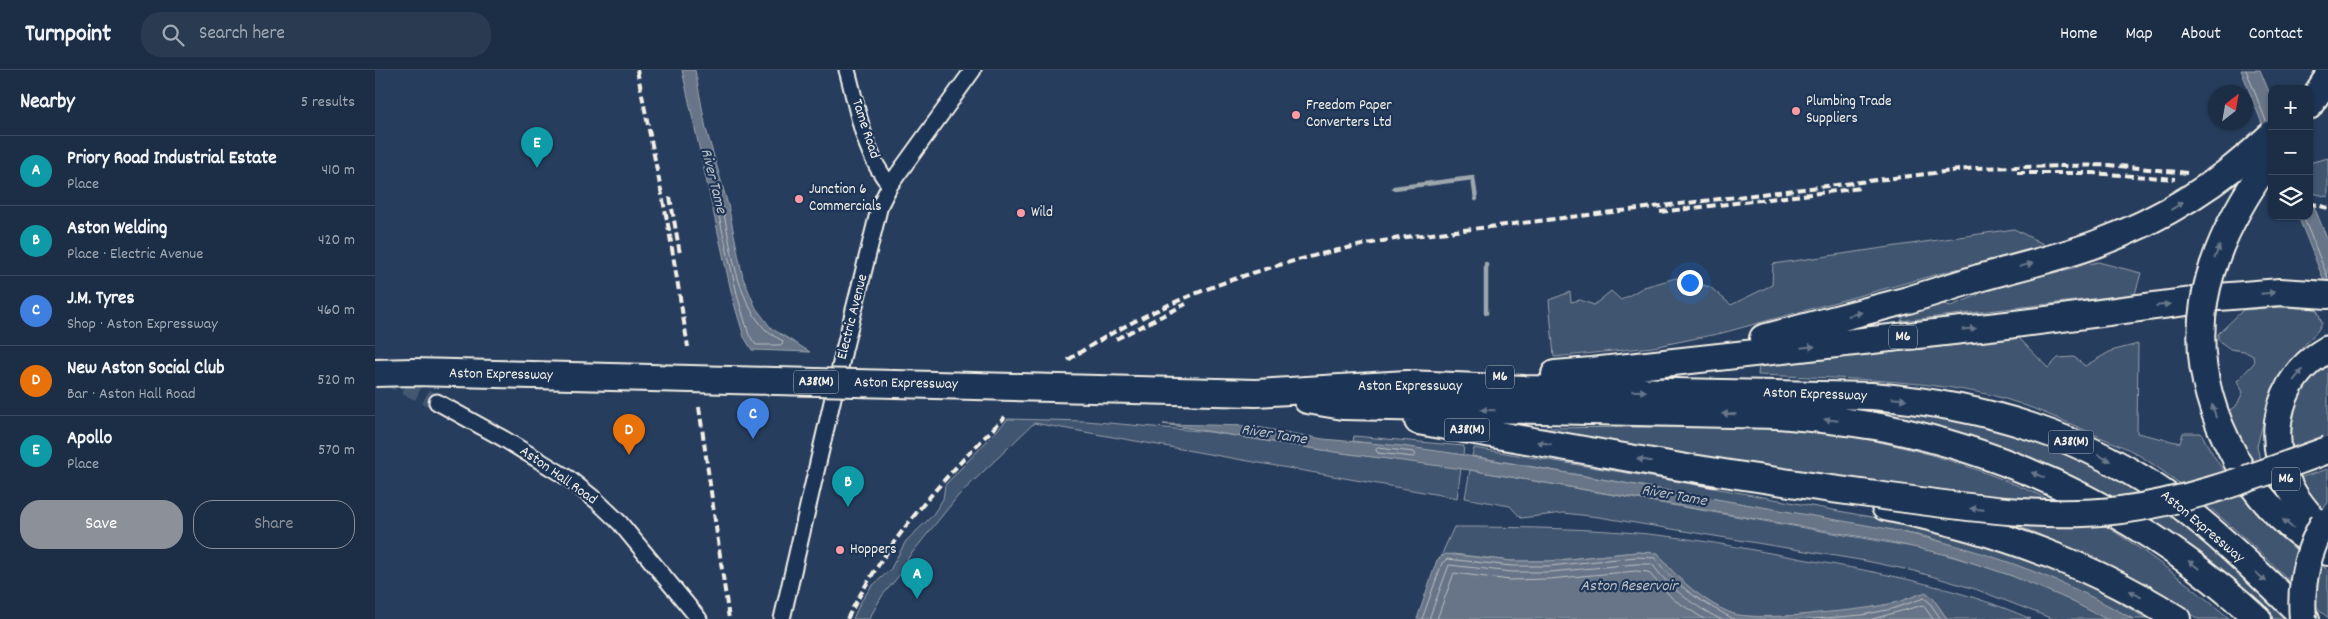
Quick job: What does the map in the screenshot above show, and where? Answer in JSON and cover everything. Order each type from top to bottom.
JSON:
[{"type":"highway","points":[[2313,89],[2328,70]]},
{"type":"highway","points":[[2313,100],[2328,77]]},
{"type":"highway","name":"M6","points":[[1407,384],[1591,391],[1672,362],[1908,300],[2094,245],[2171,210],[2218,180],[2268,137]]},
{"type":"highway","name":"M6","points":[[2268,163],[2249,188],[2231,218],[2215,256],[2205,291],[2202,337],[2206,382],[2216,419],[2234,456],[2251,483],[2272,508],[2296,530],[2328,552]]},
{"type":"highway","points":[[2219,297],[2280,292],[2328,295]]},
{"type":"highway","name":"M6","points":[[1672,362],[2007,325],[2193,301]]},
{"type":"highway","name":"M6","points":[[2328,349],[2311,360],[2285,393],[2279,410],[2276,428],[2277,447],[2287,481],[2295,496],[2328,536]]},
{"type":"highway","name":"Aston Expressway","points":[[375,373],[413,372],[1256,392],[1407,384]]},
{"type":"highway","name":"Aston Expressway","points":[[1591,391],[1877,426],[1955,445],[2015,466],[2099,504],[2146,532],[2185,559],[2258,619]]},
{"type":"highway","name":"Aston Expressway","points":[[1256,392],[1343,406],[1591,391],[1872,396],[1940,403],[2002,416],[2043,430],[2087,449],[2161,492],[2207,528],[2304,619]]},
{"type":"highway","name":"A38(M)","points":[[1343,406],[1473,431],[1692,468],[1973,508],[2053,513],[2119,510],[2157,504],[2199,494],[2328,450]]},
{"type":"highway","name":"A38(M)","points":[[1692,468],[1924,515],[1998,535],[2048,552],[2108,580],[2177,619]]},
{"type":"highway","points":[[2304,619],[2303,587],[2306,563],[2315,538],[2328,516]]},
{"type":"street","name":"Tame Road","points":[[847,70],[869,150],[880,172],[890,185]]},
{"type":"street","name":"Electric Avenue","points":[[783,619],[844,350],[880,205],[890,185],[973,70]]},
{"type":"street","name":"Aston Hall Road","points":[[437,402],[504,439],[568,478],[597,501],[620,523],[699,619]]},
{"type":"shaded area","points":[[2328,158],[2328,197],[2313,193],[2313,162]]},
{"type":"shaded area","points":[[2014,229],[2045,245],[1722,333],[1653,347],[1554,357],[1549,300],[1570,292],[1571,302],[1580,300],[1594,305],[1611,291],[1621,300],[1644,287],[1676,278],[1710,287],[1731,305],[1772,285],[1773,264]]},
{"type":"shaded area","points":[[2098,262],[2141,273],[2135,294],[1901,321],[1907,310],[1939,303],[1951,306],[1976,296],[1986,289]]},
{"type":"shaded area","points":[[2281,307],[2317,309],[2322,323],[2286,366],[2272,389],[2257,446],[2260,461],[2250,464],[2227,412],[2237,405],[2243,392],[2237,381],[2254,363],[2253,356],[2244,351],[2230,349],[2218,340],[2218,334],[2243,310]]},
{"type":"shaded area","points":[[2019,338],[2048,368],[2058,358],[2074,357],[2085,366],[2111,351],[2138,344],[2137,433],[2180,443],[2183,433],[2201,433],[2226,475],[2255,510],[2289,542],[2328,570],[2328,618],[2239,533],[2167,474],[2129,450],[2033,408],[1991,395],[1923,384],[1758,375],[1759,367]]},
{"type":"shaded area","points":[[2328,358],[2328,438],[2285,454],[2287,408]]},
{"type":"shaded area","points":[[1778,402],[1928,412],[2052,444],[2152,495],[2293,619],[2272,619],[2106,499]]},
{"type":"shaded area","points":[[1008,419],[1086,421],[1210,432],[1335,452],[1461,468],[1457,498],[1034,423],[958,496],[908,558],[907,566],[882,596],[869,619],[853,619],[860,603],[871,587],[890,570],[906,541],[932,516],[943,499],[945,485]]},
{"type":"shaded area","points":[[1541,428],[1751,428],[1794,430],[1848,436],[1912,450],[1975,469],[2035,493],[2106,527],[2158,562],[2230,619],[2198,619],[2145,585],[2087,556],[2036,533],[1939,497],[1540,431]]},
{"type":"shaded area","points":[[1354,436],[1464,446],[1463,455],[1353,441]]},
{"type":"shaded area","points":[[1474,448],[1751,495],[1952,534],[2041,564],[2095,589],[2147,619],[2133,619],[2083,593],[2016,565],[1924,536],[1472,456]]},
{"type":"shaded area","points":[[2328,469],[2328,503],[2318,514],[2292,480]]},
{"type":"shaded area","points":[[1470,470],[1919,548],[2015,577],[2061,596],[2106,619],[2053,619],[1975,589],[1914,571],[1866,561],[1599,517],[1563,513],[1521,518],[1510,506],[1465,498]]},
{"type":"shaded area","points":[[1454,527],[1603,531],[1647,534],[1716,543],[1865,570],[1921,583],[1977,599],[2031,619],[1947,619],[1933,600],[1920,594],[1900,602],[1840,612],[1783,616],[1737,615],[1715,605],[1693,590],[1673,572],[1657,553],[1636,552],[1549,561],[1512,561],[1453,554],[1441,556]]},
{"type":"water","name":"River Tame","points":[[682,70],[695,70],[706,129],[728,205],[743,278],[756,308],[771,328],[810,352],[752,350],[744,337],[733,300]]},
{"type":"water","points":[[2241,70],[2260,70],[2268,89],[2268,139],[2253,101],[2253,85],[2247,85]]},
{"type":"water","points":[[2313,204],[2328,241],[2328,291],[2300,220],[2313,220]]},
{"type":"water","name":"River Tame","points":[[1163,424],[1251,426],[1323,439],[1402,446],[1451,453],[1883,528],[1948,543],[2012,563],[2073,588],[2133,619],[2106,619],[2065,598],[2012,576],[1952,556],[1886,541],[1470,470],[1335,452]]},
{"type":"water","name":"Aston Reservoir","points":[[1636,552],[1658,553],[1673,572],[1693,590],[1716,606],[1738,615],[1778,617],[1854,610],[1890,604],[1926,592],[1933,598],[1947,619],[1417,619],[1437,560],[1446,554],[1512,561],[1549,561]]},
{"type":"waterway","points":[[1394,188],[1473,178],[1476,199]]},
{"type":"waterway","points":[[1486,264],[1486,313]]},
{"type":"tunnel","points":[[384,377],[437,402]]},
{"type":"railway","points":[[637,70],[669,230],[688,347]]},
{"type":"railway","points":[[1068,360],[1107,336],[1147,315],[1188,296],[1230,280],[1317,255],[1406,237],[1976,168],[2109,165],[2188,173]]},
{"type":"railway","points":[[2017,173],[2092,173],[2175,179]]},
{"type":"railway","points":[[1660,212],[1861,188]]},
{"type":"railway","points":[[670,197],[680,254]]},
{"type":"railway","points":[[2313,204],[2328,208]]},
{"type":"railway","points":[[1116,339],[1186,304]]},
{"type":"railway","points":[[699,407],[729,619]]},
{"type":"railway","points":[[847,619],[880,562],[918,511],[959,464],[1005,417]]},
{"type":"place","name":"Plumbing Trade Suppliers","points":[[1796,111]]},
{"type":"place","name":"Freedom Paper Converters Ltd","points":[[1296,115]]},
{"type":"place","name":"Apollo","points":[[537,168]]},
{"type":"place","name":"Junction 6 Commercials","points":[[799,199]]},
{"type":"place","name":"Wild","points":[[1021,213]]},
{"type":"place","name":"J.M. Tyres","points":[[753,439]]},
{"type":"place","name":"New Aston Social Club","points":[[629,455]]},
{"type":"place","name":"Aston Welding","points":[[848,507]]},
{"type":"place","name":"Hoppers","points":[[840,550]]},
{"type":"place","name":"Priory Road Industrial Estate","points":[[917,599]]}]
